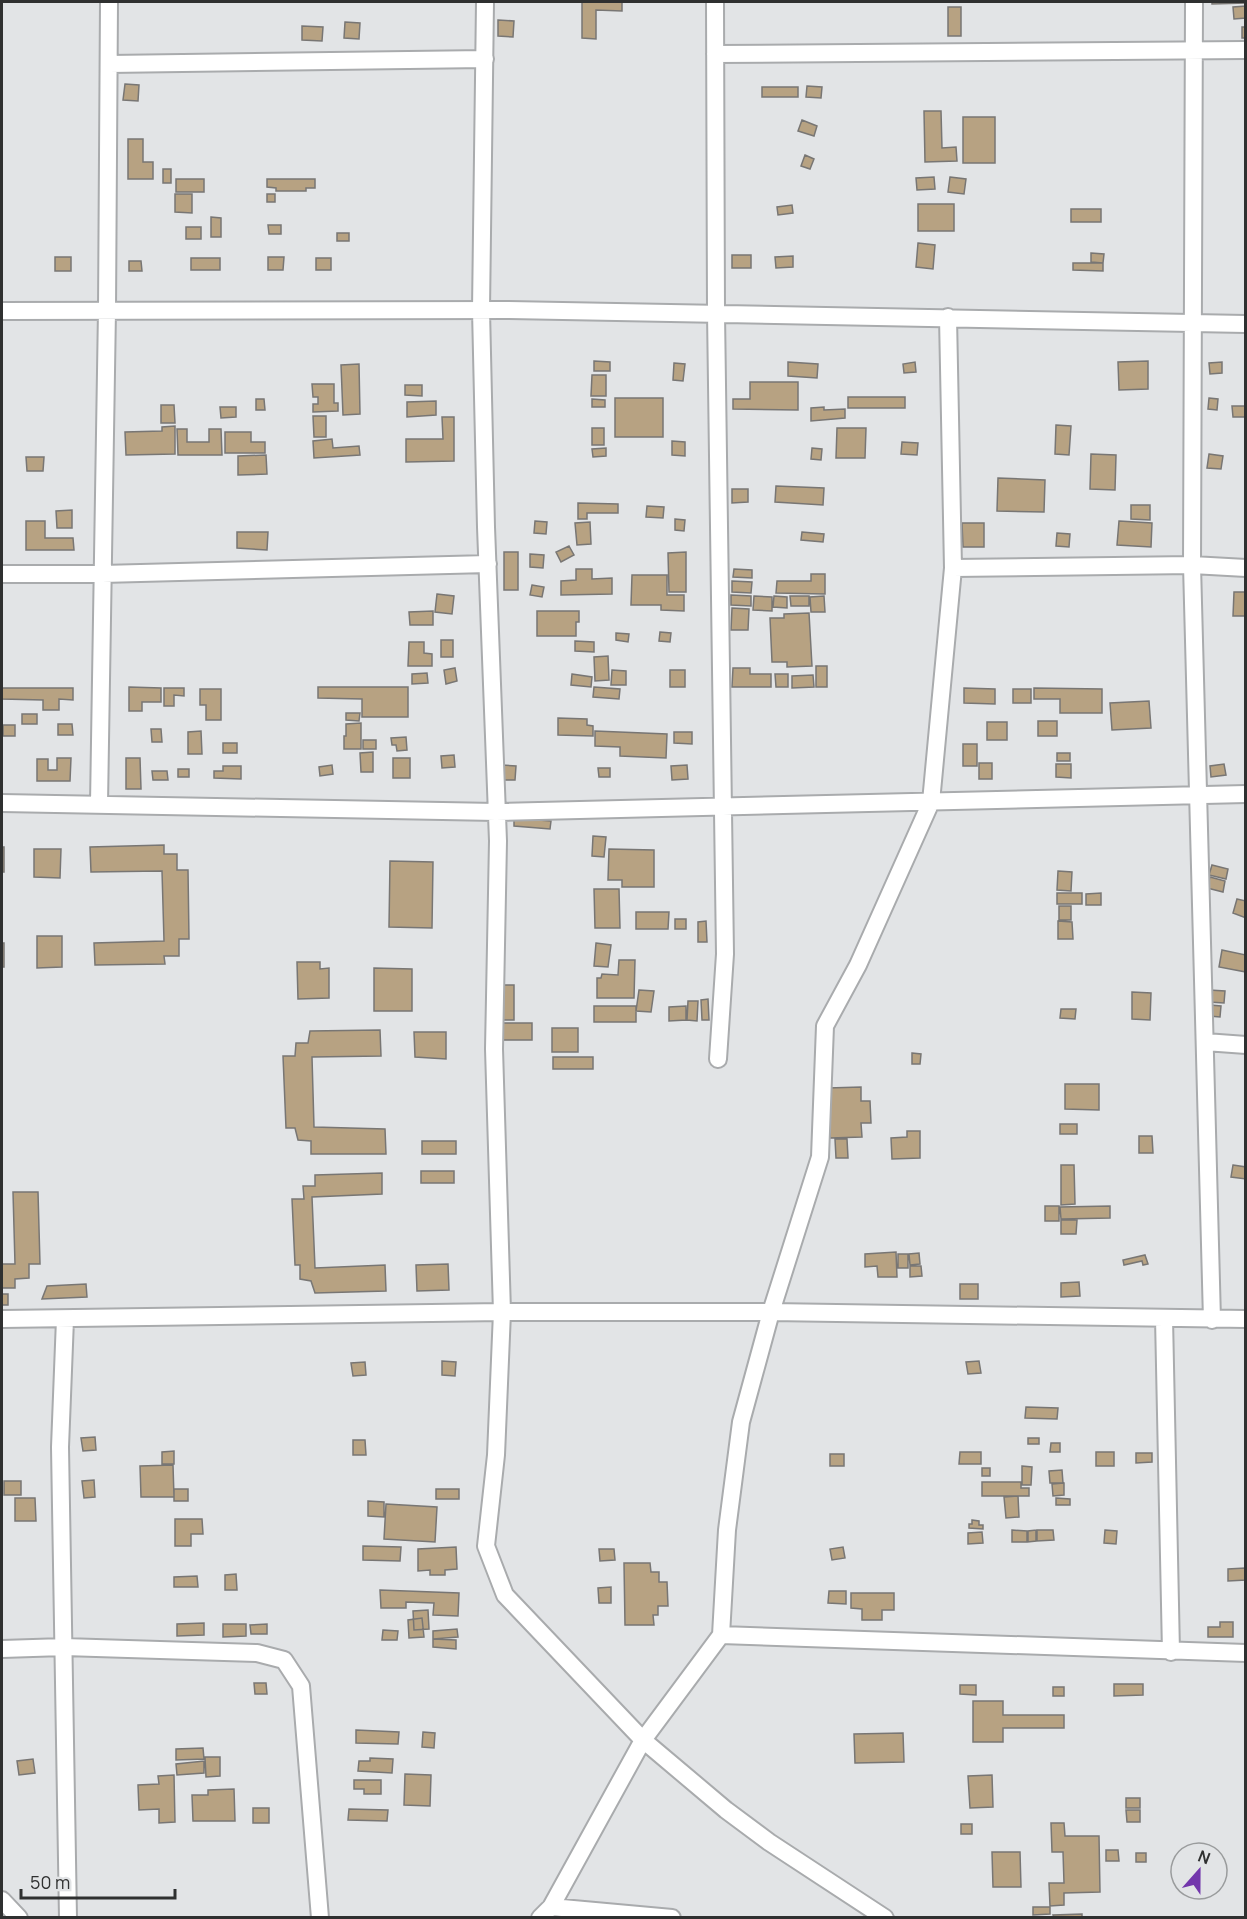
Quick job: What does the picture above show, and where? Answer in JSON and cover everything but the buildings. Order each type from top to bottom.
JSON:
[{"type":"street","points":[[99,804],[107,310],[109,2]]},
{"type":"street","points":[[485,2],[482,309],[498,841],[494,1049],[502,1312],[496,1455],[486,1546],[505,1595],[644,1740],[726,1810],[769,1842],[885,1917]]},
{"type":"street","points":[[715,2],[716,313],[725,954],[718,1059]]},
{"type":"street","points":[[1194,2],[1192,565],[1200,795],[1212,1320]]},
{"type":"street","points":[[715,54],[1245,50]]},
{"type":"street","points":[[109,64],[484,59]]},
{"type":"street","points":[[2,311],[482,309],[1245,324]]},
{"type":"street","points":[[672,1917],[545,1912],[644,1740],[721,1635],[727,1530],[741,1422],[771,1312],[820,1157],[825,1026],[858,965],[931,802],[953,568],[948,317]]},
{"type":"street","points":[[2,574],[102,574],[488,564]]},
{"type":"street","points":[[953,568],[1192,565],[1245,568]]},
{"type":"street","points":[[2,803],[496,812],[1245,794]]},
{"type":"street","points":[[1205,1042],[1245,1045]]},
{"type":"street","points":[[2,1319],[502,1312],[771,1312],[1245,1319]]},
{"type":"street","points":[[66,1318],[60,1447],[68,1917]]},
{"type":"street","points":[[1164,1318],[1171,1652]]},
{"type":"street","points":[[721,1635],[1245,1653]]},
{"type":"street","points":[[2,1649],[64,1647],[257,1653],[284,1660],[301,1686],[320,1917]]},
{"type":"street","points":[[2,1900],[18,1917]]}]
